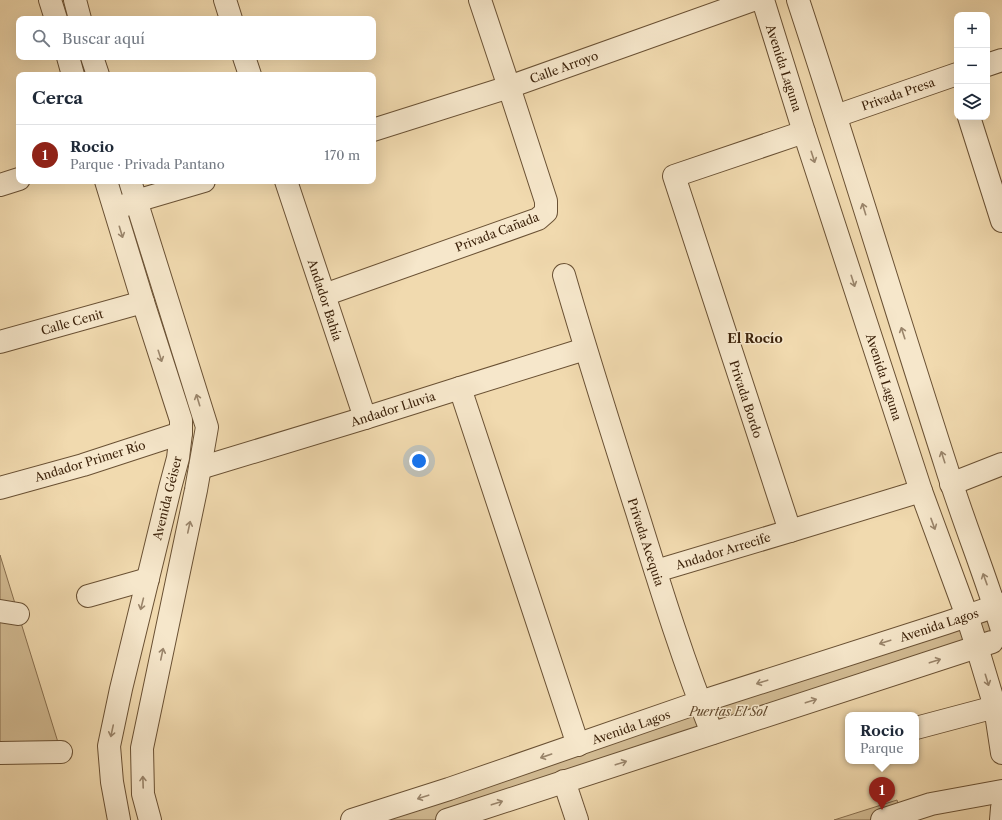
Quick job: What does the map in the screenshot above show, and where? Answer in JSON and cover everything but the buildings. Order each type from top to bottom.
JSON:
[{"type":"street","points":[[50,0],[55,16]]},
{"type":"street","points":[[75,0],[79,16]]},
{"type":"street","points":[[225,0],[230,16]]},
{"type":"street","points":[[480,0],[509,87]]},
{"type":"street","name":"Calle Arroyo","points":[[376,129],[509,87],[753,0]]},
{"type":"street","name":"Avenida Laguna","points":[[763,0],[804,132],[921,491],[977,647],[995,707],[1002,753]]},
{"type":"street","points":[[798,0],[836,116],[891,297],[951,484],[998,605],[1002,630]]},
{"type":"street","points":[[69,60],[72,72]]},
{"type":"street","points":[[93,60],[97,72]]},
{"type":"street","points":[[245,60],[249,72]]},
{"type":"street","points":[[990,64],[1002,60]]},
{"type":"street","name":"Privada Presa","points":[[836,116],[954,77]]},
{"type":"street","name":"Privada Cañada","points":[[324,295],[538,219],[546,212],[546,202],[509,87]]},
{"type":"street","points":[[970,120],[1002,221]]},
{"type":"street","name":"Privada Bordo","points":[[790,531],[674,176],[804,132]]},
{"type":"street","points":[[0,185],[16,180]]},
{"type":"street","name":"Avenida Géiser","points":[[107,184],[181,420],[178,458],[121,690],[109,746],[112,782],[118,820]]},
{"type":"street","points":[[115,210],[133,191],[183,184]]},
{"type":"street","name":"Andador Bahía","points":[[287,184],[365,418]]},
{"type":"street","name":"Avenida Géiser","points":[[133,191],[207,427],[196,490],[142,748],[143,794],[150,820]]},
{"type":"street","name":"Privada Acequia","points":[[564,275],[585,349],[656,571],[700,702],[712,733]]},
{"type":"street","points":[[861,306],[891,297]]},
{"type":"street","name":"Calle Cenit","points":[[0,342],[143,302]]},
{"type":"street","name":"Andador Lluvia","points":[[200,468],[585,349]]},
{"type":"street","points":[[460,388],[578,745]]},
{"type":"street","name":"Andador Primer Río","points":[[0,488],[83,465],[180,433]]},
{"type":"street","points":[[951,484],[1002,464]]},
{"type":"street","points":[[170,488],[196,490]]},
{"type":"street","points":[[790,531],[921,491]]},
{"type":"street","name":"Andador Arrecife","points":[[656,571],[790,531]]},
{"type":"street","points":[[88,596],[148,579]]},
{"type":"street","name":"Avenida Lagos","points":[[352,820],[449,789],[700,702],[998,605]]},
{"type":"street","points":[[449,789],[453,818],[1002,639]]},
{"type":"street","points":[[121,690],[153,696]]},
{"type":"street","points":[[919,727],[995,707]]},
{"type":"street","points":[[0,753],[61,752]]},
{"type":"street","points":[[564,781],[577,820]]},
{"type":"street","points":[[882,820],[930,804],[1002,791]]},
{"type":"street","points":[[1001,820],[1002,808]]},
{"type":"green space","points":[[0,555],[61,752],[0,753]]},
{"type":"green space","name":"Puertas El Sol","points":[[998,613],[1002,628],[448,820],[348,820]]},
{"type":"green space","points":[[897,800],[902,820],[834,820]]},
{"type":"place","name":"Rocio","points":[[882,810]]},
{"type":"district","name":"El Rocío","points":[[755,338]]}]
